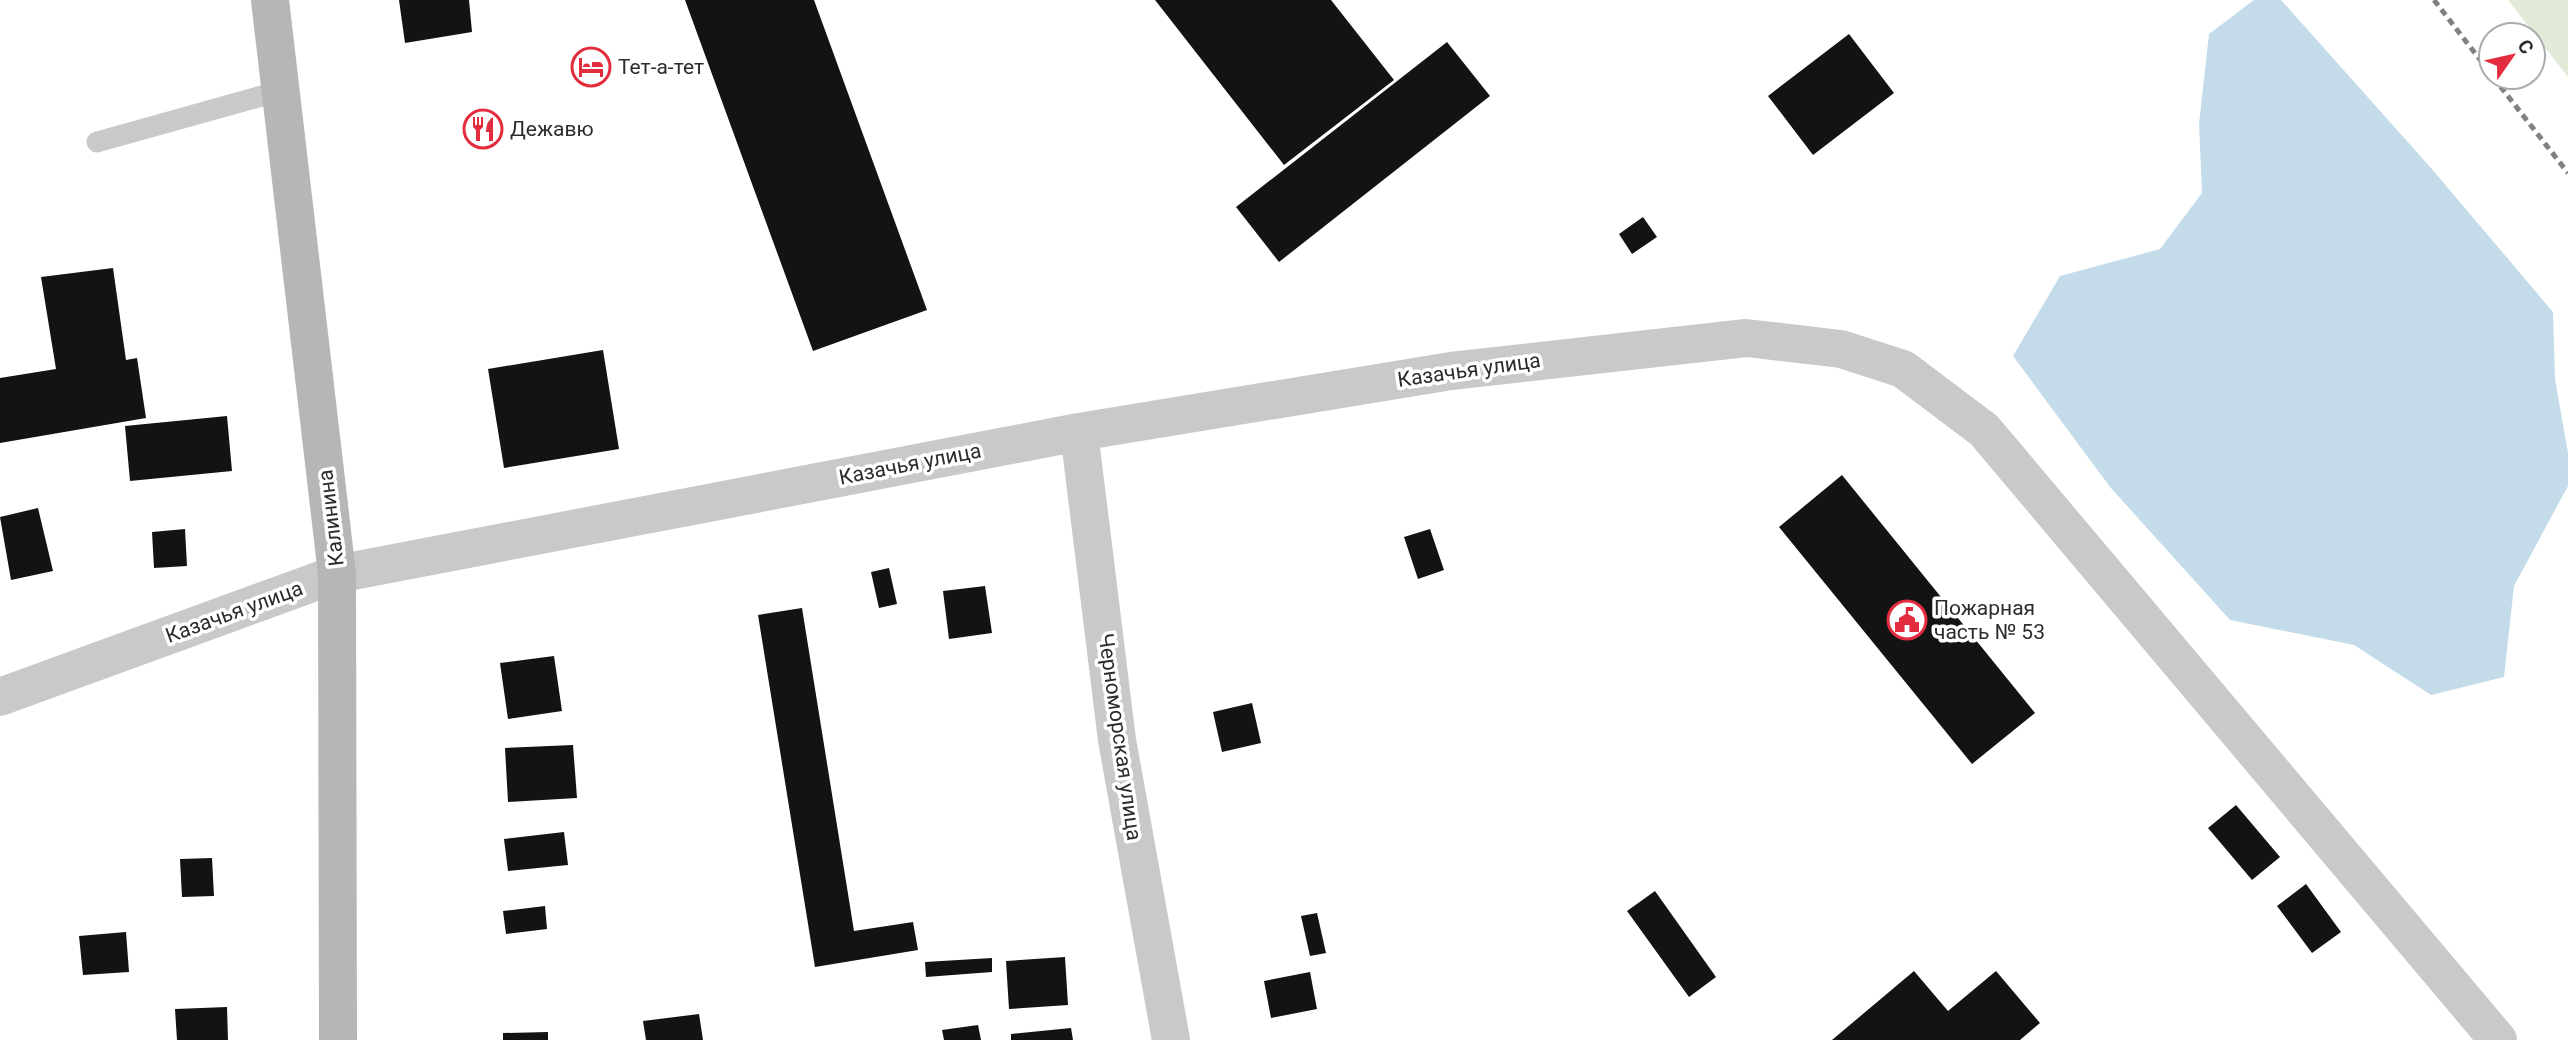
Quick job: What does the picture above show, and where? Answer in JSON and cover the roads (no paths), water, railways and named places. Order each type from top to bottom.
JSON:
[{"type":"street","name":"Калинина","points":[[270,0],[337,574],[338,1040]]},
{"type":"street","name":"Казачья улица","points":[[0,697],[337,574],[1079,432],[1451,371],[1732,339],[1746,338],[1841,349],[1903,369],[1984,430],[2498,1040]]},
{"type":"street","name":"Черноморская улица","points":[[1079,432],[1117,740],[1171,1040]]},
{"type":"lane","points":[[97,142],[280,91]]},
{"type":"water","points":[[2254,0],[2281,0],[2431,168],[2553,312],[2555,379],[2568,453],[2568,486],[2514,586],[2504,677],[2431,695],[2354,645],[2230,620],[2110,487],[2013,356],[2060,276],[2160,249],[2202,193],[2199,124],[2209,34]]},
{"type":"railway","points":[[2434,0],[2477,56]]},
{"type":"railway","points":[[2504,91],[2568,173]]},
{"type":"place","name":"Тет-а-тет","points":[[591,67]]},
{"type":"place","name":"Дежавю","points":[[483,129]]},
{"type":"place","name":"Пожарная часть № 53","points":[[1907,620]]}]
